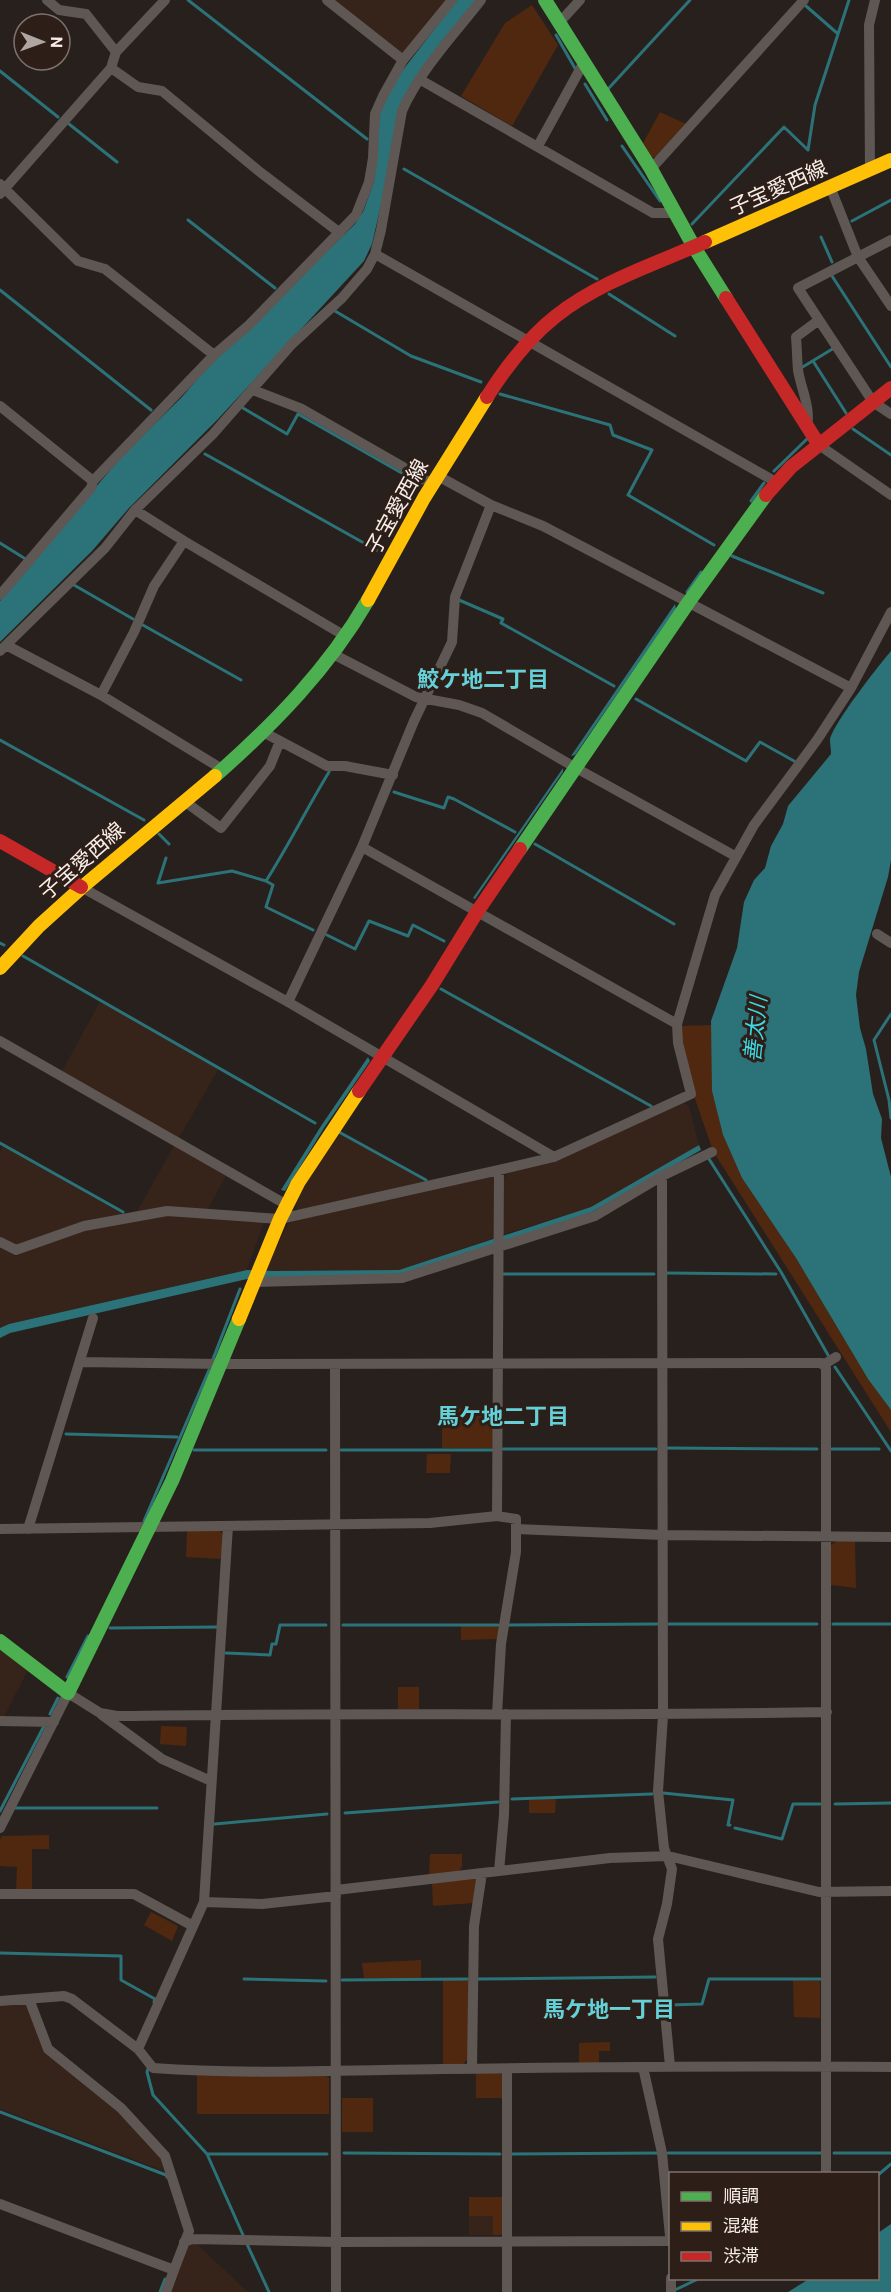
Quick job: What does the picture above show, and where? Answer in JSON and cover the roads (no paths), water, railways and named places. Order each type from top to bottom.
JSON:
[{"type":"street","points":[[47,0],[59,10],[86,14],[116,52]]},
{"type":"street","points":[[165,0],[116,52],[111,68],[2,189],[78,261],[105,269],[214,355]]},
{"type":"street","points":[[327,0],[403,60]]},
{"type":"street","points":[[0,595],[91,488],[93,481],[214,355],[249,325],[356,215],[363,201],[373,158],[375,114],[390,81],[403,60],[452,0]]},
{"type":"street","points":[[222,769],[101,695],[3,648],[105,548],[135,510],[213,434],[292,344],[342,298],[367,269],[375,254],[391,179],[402,111],[419,79],[481,0]]},
{"type":"street","points":[[545,0],[651,169],[694,247],[819,445],[891,495]]},
{"type":"street","points":[[559,23],[580,0]]},
{"type":"street","points":[[651,169],[804,0]]},
{"type":"street","points":[[870,170],[869,24],[875,0]]},
{"type":"street","points":[[538,146],[584,62]]},
{"type":"street","points":[[111,68],[138,87],[162,91],[260,172],[340,233]]},
{"type":"street","points":[[419,79],[653,213],[676,213]]},
{"type":"street","name":"子宝愛西線","points":[[0,968],[81,887],[222,769],[263,732],[311,682],[333,654],[374,592],[412,519],[498,378],[528,340],[554,316],[583,296],[831,189],[891,160]]},
{"type":"street","points":[[831,189],[858,257],[891,306]]},
{"type":"street","points":[[891,240],[798,288],[873,402],[891,414]]},
{"type":"street","points":[[375,254],[776,482]]},
{"type":"street","points":[[807,426],[809,415],[798,369],[796,337],[819,320]]},
{"type":"street","points":[[0,1828],[151,1527],[222,1364],[280,1219],[298,1183],[381,1057],[432,985],[477,912],[688,603],[776,482],[791,467],[891,388]]},
{"type":"street","points":[[253,390],[302,409],[435,480],[543,526],[851,688]]},
{"type":"street","points":[[0,406],[93,481]]},
{"type":"street","points":[[288,1002],[362,847],[425,698],[452,642],[456,591],[491,504]]},
{"type":"street","points":[[135,510],[345,636]]},
{"type":"street","points":[[101,695],[134,632],[154,586],[184,541]]},
{"type":"street","points":[[0,1242],[16,1250],[84,1226],[167,1211],[280,1219],[554,1157],[691,1094],[678,1043],[677,1024],[715,895],[735,856],[771,800],[817,740],[851,688],[891,612]]},
{"type":"street","points":[[333,654],[416,697],[482,713],[735,856]]},
{"type":"street","points":[[263,732],[327,766],[345,766],[393,775]]},
{"type":"street","points":[[184,801],[221,828],[270,766],[280,741]]},
{"type":"street","points":[[0,841],[288,1002],[554,1157]]},
{"type":"street","points":[[362,847],[677,1024]]},
{"type":"street","points":[[877,934],[891,943]]},
{"type":"street","points":[[0,1041],[287,1205]]},
{"type":"street","points":[[255,1282],[402,1278],[498,1242],[595,1216],[662,1176],[712,1152]]},
{"type":"street","points":[[497,1516],[499,1170]]},
{"type":"street","points":[[662,1176],[663,1716],[658,1791],[664,1848],[672,1869],[667,1904],[658,1939],[670,2066]]},
{"type":"street","points":[[28,1529],[93,1318]]},
{"type":"street","points":[[824,1365],[836,1357]]},
{"type":"street","points":[[80,1362],[222,1364],[662,1362],[822,1363],[824,1365],[826,1368],[827,1712],[826,2172]]},
{"type":"street","points":[[335,1364],[336,2292]]},
{"type":"street","points":[[0,1529],[430,1523],[497,1516],[516,1519],[516,1552],[501,1644],[504,1815],[499,1871]]},
{"type":"street","points":[[138,2049],[204,1902],[228,1526]]},
{"type":"street","points":[[516,1529],[662,1535],[891,1537]]},
{"type":"street","points":[[0,1641],[162,1759],[211,1781]]},
{"type":"street","points":[[100,1713],[117,1716],[502,1714],[663,1716],[827,1712]]},
{"type":"street","points":[[0,1721],[54,1722]]},
{"type":"street","points":[[204,1902],[262,1904],[482,1872],[610,1858],[668,1856],[827,1892],[891,1891]]},
{"type":"street","points":[[472,2068],[474,1926],[482,1872]]},
{"type":"street","points":[[0,1894],[134,1894],[193,1926]]},
{"type":"street","points":[[0,2001],[64,1996],[72,1999],[138,2049],[153,2068],[336,2070],[670,2066],[891,2067]]},
{"type":"street","points":[[29,1999],[48,2049],[121,2108],[165,2156],[189,2231],[166,2292]]},
{"type":"street","points":[[643,2067],[662,2153],[669,2226]]},
{"type":"street","points":[[507,2069],[507,2292]]},
{"type":"street","points":[[0,2205],[174,2270]]},
{"type":"street","points":[[184,2242],[192,2239],[336,2242],[669,2241]]},
{"type":"water","points":[[457,0],[476,0],[407,92],[372,244],[364,261],[218,419],[129,508],[92,551],[0,642],[0,601],[39,553],[125,453],[181,398],[206,369],[355,224],[363,212],[374,182],[380,111],[399,75]]},
{"type":"water","points":[[675,604],[676,609],[575,755],[571,756]]},
{"type":"water","name":"善太川","points":[[891,651],[891,860],[859,972],[856,995],[873,1094],[882,1119],[881,1138],[891,1177],[891,1410],[868,1379],[796,1258],[742,1178],[723,1135],[712,1091],[711,1021],[737,948],[744,902],[754,880],[765,868],[771,846],[783,824],[788,806],[831,754],[830,740],[833,732],[857,695]]},
{"type":"water","points":[[563,768],[563,772],[475,899],[473,898]]},
{"type":"water","points":[[368,1057],[370,1061],[324,1128],[285,1191],[281,1190],[321,1126]]},
{"type":"water","points":[[699,1145],[701,1150],[592,1212],[401,1275],[247,1279],[10,1333],[0,1338],[0,1328],[9,1324],[247,1270],[399,1270],[591,1207]]},
{"type":"water","points":[[891,2224],[891,2292],[788,2292],[807,2280],[879,2280],[879,2232]]},
{"type":"waterway","points":[[188,0],[367,139]]},
{"type":"waterway","points":[[608,89],[690,0]]},
{"type":"waterway","points":[[692,224],[784,127],[808,150],[815,105],[849,0]]},
{"type":"waterway","points":[[806,6],[837,33]]},
{"type":"waterway","points":[[556,35],[576,70]]},
{"type":"waterway","points":[[0,71],[58,117]]},
{"type":"waterway","points":[[585,84],[607,120]]},
{"type":"waterway","points":[[69,124],[117,162]]},
{"type":"waterway","points":[[622,146],[660,201]]},
{"type":"waterway","points":[[404,169],[597,279]]},
{"type":"waterway","points":[[852,221],[891,200]]},
{"type":"waterway","points":[[188,220],[275,288]]},
{"type":"waterway","points":[[821,237],[832,262]]},
{"type":"waterway","points":[[832,276],[891,367]]},
{"type":"waterway","points":[[0,290],[151,410]]},
{"type":"waterway","points":[[609,294],[675,336]]},
{"type":"waterway","points":[[335,311],[411,356],[481,382]]},
{"type":"waterway","points":[[801,368],[834,348]]},
{"type":"waterway","points":[[813,361],[846,413]]},
{"type":"waterway","points":[[500,394],[610,425],[613,435],[652,450],[628,495],[714,545]]},
{"type":"waterway","points":[[243,408],[287,434],[298,414],[421,484]]},
{"type":"waterway","points":[[853,429],[891,455]]},
{"type":"waterway","points":[[774,471],[808,438]]},
{"type":"waterway","points":[[205,454],[380,552]]},
{"type":"waterway","points":[[751,501],[764,483]]},
{"type":"waterway","points":[[0,543],[24,558]]},
{"type":"waterway","points":[[732,556],[823,593]]},
{"type":"waterway","points":[[687,592],[701,572]]},
{"type":"waterway","points":[[74,585],[133,619]]},
{"type":"waterway","points":[[459,600],[503,619],[501,623],[614,686]]},
{"type":"waterway","points":[[141,624],[241,680]]},
{"type":"waterway","points":[[636,699],[746,761],[760,742],[794,761]]},
{"type":"waterway","points":[[0,740],[144,820]]},
{"type":"waterway","points":[[266,881],[329,772]]},
{"type":"waterway","points":[[394,792],[444,808],[448,797],[515,832]]},
{"type":"waterway","points":[[159,834],[169,844]]},
{"type":"waterway","points":[[535,844],[674,924]]},
{"type":"waterway","points":[[166,858],[158,883],[232,871],[266,881],[273,885],[266,907],[313,930]]},
{"type":"waterway","points":[[327,935],[355,949],[369,921],[408,936],[413,925],[444,941]]},
{"type":"waterway","points":[[0,943],[4,945]]},
{"type":"waterway","points":[[23,956],[315,1123]]},
{"type":"waterway","points":[[441,989],[651,1106]]},
{"type":"waterway","points":[[891,1014],[874,1040],[889,1100],[891,1118]]},
{"type":"waterway","points":[[339,1132],[426,1180]]},
{"type":"waterway","points":[[0,1143],[123,1212]]},
{"type":"waterway","points":[[709,1159],[781,1272],[828,1355]]},
{"type":"waterway","points":[[667,1273],[776,1274]]},
{"type":"waterway","points":[[503,1274],[654,1274]]},
{"type":"waterway","points":[[213,1359],[240,1289]]},
{"type":"waterway","points":[[835,1367],[891,1451]]},
{"type":"waterway","points":[[144,1521],[209,1370]]},
{"type":"waterway","points":[[66,1434],[177,1437]]},
{"type":"waterway","points":[[666,1448],[817,1449]]},
{"type":"waterway","points":[[503,1449],[656,1449]]},
{"type":"waterway","points":[[832,1449],[879,1449]]},
{"type":"waterway","points":[[194,1450],[326,1450]]},
{"type":"waterway","points":[[341,1450],[492,1450]]},
{"type":"waterway","points":[[507,1625],[657,1624]]},
{"type":"waterway","points":[[669,1624],[817,1624]]},
{"type":"waterway","points":[[833,1624],[891,1624]]},
{"type":"waterway","points":[[226,1653],[270,1655],[272,1644],[276,1644],[280,1625],[326,1625]]},
{"type":"waterway","points":[[343,1625],[498,1625]]},
{"type":"waterway","points":[[110,1628],[218,1627]]},
{"type":"waterway","points":[[67,1677],[88,1636]]},
{"type":"waterway","points":[[50,1714],[58,1698]]},
{"type":"waterway","points":[[0,1811],[44,1726]]},
{"type":"waterway","points":[[663,1793],[733,1800],[728,1825],[730,1825]]},
{"type":"waterway","points":[[512,1799],[652,1794]]},
{"type":"waterway","points":[[345,1813],[498,1802]]},
{"type":"waterway","points":[[835,1804],[891,1803]]},
{"type":"waterway","points":[[735,1828],[782,1839],[793,1804],[820,1804]]},
{"type":"waterway","points":[[16,1808],[157,1808]]},
{"type":"waterway","points":[[215,1824],[327,1814]]},
{"type":"waterway","points":[[0,1953],[121,1956],[121,1980],[155,1999],[154,2002]]},
{"type":"waterway","points":[[477,1979],[655,1977]]},
{"type":"waterway","points":[[244,1979],[326,1981]]},
{"type":"waterway","points":[[342,1980],[467,1979]]},
{"type":"waterway","points":[[669,2003],[669,2005],[702,2004],[709,1979],[820,1979]]},
{"type":"waterway","points":[[148,2069],[153,2095],[207,2154],[243,2235]]},
{"type":"waterway","points":[[0,2112],[167,2177]]},
{"type":"waterway","points":[[344,2153],[500,2154]]},
{"type":"waterway","points":[[511,2154],[658,2153]]},
{"type":"waterway","points":[[668,2153],[821,2153]]},
{"type":"waterway","points":[[834,2153],[891,2153]]},
{"type":"waterway","points":[[207,2154],[327,2154]]},
{"type":"waterway","points":[[879,2174],[891,2164]]},
{"type":"waterway","points":[[247,2244],[269,2292]]},
{"type":"waterway","points":[[160,2292],[165,2279]]},
{"type":"waterway","points":[[677,2289],[696,2280]]},
{"type":"district","name":"鮫ケ地二丁目","points":[[483,679]]},
{"type":"district","name":"馬ケ地二丁目","points":[[503,1416]]},
{"type":"district","name":"馬ケ地一丁目","points":[[609,2009]]}]
